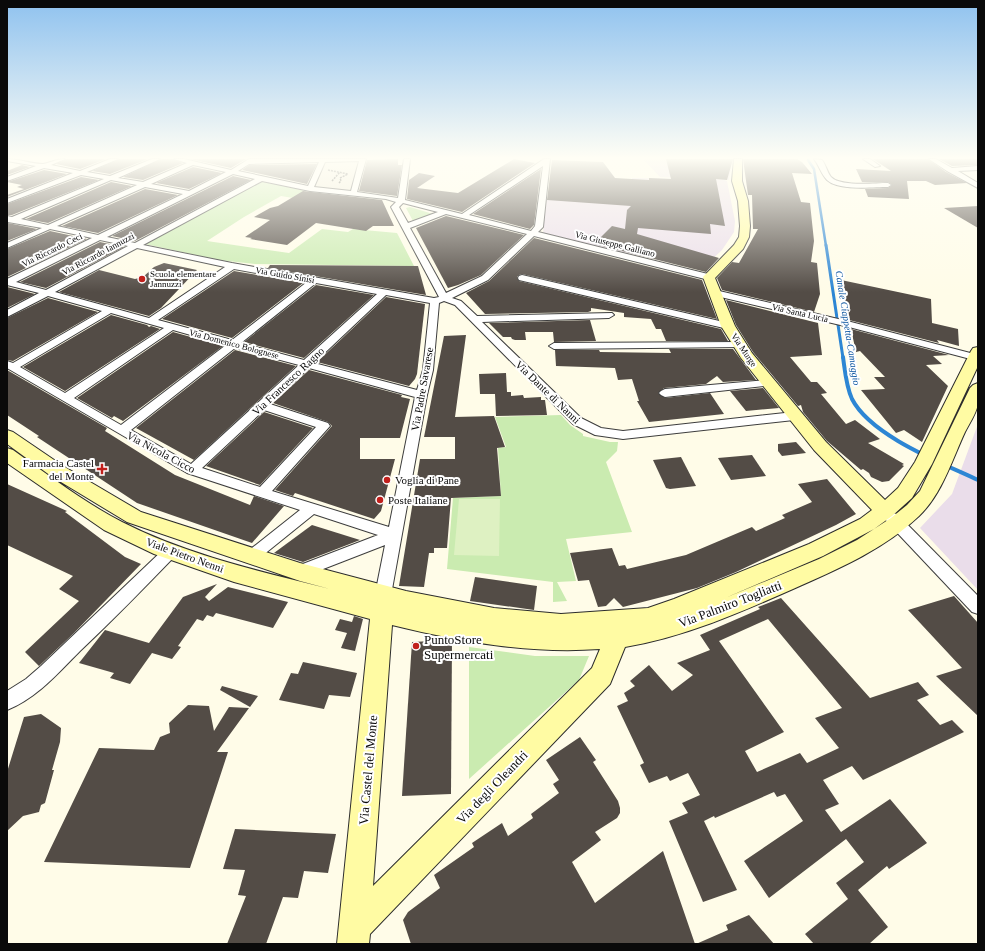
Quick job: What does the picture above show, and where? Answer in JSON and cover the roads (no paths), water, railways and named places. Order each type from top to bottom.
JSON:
[{"type":"main road","points":[[708,277],[740,247],[744,237],[745,226],[743,203]]},
{"type":"main road","name":"Via Murge","points":[[708,277],[728,326],[768,383],[820,446],[892,518]]},
{"type":"main road","name":"Via Palmiro Togliatti","points":[[383,604],[420,622],[503,636],[541,640],[575,640],[617,637],[652,632],[690,622],[737,604],[826,565],[885,534],[905,493],[931,448],[977,356]]},
{"type":"main road","name":"Via Palmiro Togliatti","points":[[383,604],[443,609],[494,618],[538,623],[598,623],[648,618],[678,608],[816,550],[867,524],[916,510],[928,495],[978,388]]},
{"type":"main road","name":"Viale Pietro Nenni","points":[[7,436],[57,470],[134,517],[300,572],[383,604]]},
{"type":"main road","name":"Viale Pietro Nenni","points":[[7,454],[53,487],[113,526],[170,552],[223,570],[383,604]]},
{"type":"main road","name":"Via Castel del Monte","points":[[353,936],[383,604]]},
{"type":"main road","name":"Via degli Oleandri","points":[[353,936],[601,676],[617,637]]},
{"type":"street","points":[[9,219],[48,203]]},
{"type":"street","points":[[7,246],[100,203]]},
{"type":"street","name":"Via Riccardo Ceci","points":[[8,282],[169,203]]},
{"type":"street","name":"Via Riccardo Iannuzzi","points":[[7,314],[215,203]]},
{"type":"street","points":[[399,203],[396,207],[439,300],[485,278],[539,227],[542,203]]},
{"type":"street","name":"Via Giuseppe Galliano","points":[[410,203],[708,277]]},
{"type":"street","points":[[462,217],[482,203]]},
{"type":"street","points":[[405,227],[444,212]]},
{"type":"street","name":"Via Guido Sinisi","points":[[9,219],[232,266],[439,300]]},
{"type":"street","points":[[151,321],[232,266]]},
{"type":"street","points":[[522,278],[728,326]]},
{"type":"street","points":[[122,432],[316,280]]},
{"type":"street","name":"Via Domenico Bolognese","points":[[8,282],[421,395]]},
{"type":"street","name":"Via Francesco Ragno","points":[[192,470],[384,292]]},
{"type":"street","name":"Via Santa Lucia","points":[[715,293],[977,356]]},
{"type":"street","name":"Via Dante di Nanni","points":[[439,300],[458,303],[577,421],[591,430],[604,434],[623,435],[794,416]]},
{"type":"street","name":"Via Padre Savarese","points":[[383,604],[421,395],[428,370],[439,300]]},
{"type":"street","points":[[10,365],[110,310]]},
{"type":"street","points":[[474,319],[609,315]]},
{"type":"street","points":[[66,398],[172,327]]},
{"type":"street","points":[[554,346],[740,345]]},
{"type":"street","name":"Via Nicola Cicco","points":[[10,365],[122,432],[192,470],[395,535]]},
{"type":"street","points":[[665,393],[768,383]]},
{"type":"street","points":[[262,405],[324,426],[263,492]]},
{"type":"street","points":[[252,556],[312,508]]},
{"type":"street","points":[[892,518],[978,607]]},
{"type":"street","points":[[300,572],[395,535]]},
{"type":"street","points":[[7,701],[18,696],[46,673],[107,616],[170,552]]},
{"type":"waterway","name":"Canale Ciappetta-Camaggio","points":[[819,203],[826,246]]},
{"type":"waterway","name":"Canale Ciappetta-Camaggio","points":[[826,245],[843,358]]},
{"type":"waterway","name":"Canale Ciappetta-Camaggio","points":[[843,357],[847,384],[852,399],[861,412],[875,425],[927,457],[978,480]]},
{"type":"place","name":"Scuola elementare Jannuzzi","points":[[142,279]]},
{"type":"place","name":"Farmacia Castel del Monte","points":[[102,469]]},
{"type":"place","name":"Voglia di Pane","points":[[387,480]]},
{"type":"place","name":"Poste Italiane","points":[[380,500]]},
{"type":"place","name":"PuntoStore Supermercati","points":[[416,646]]}]
